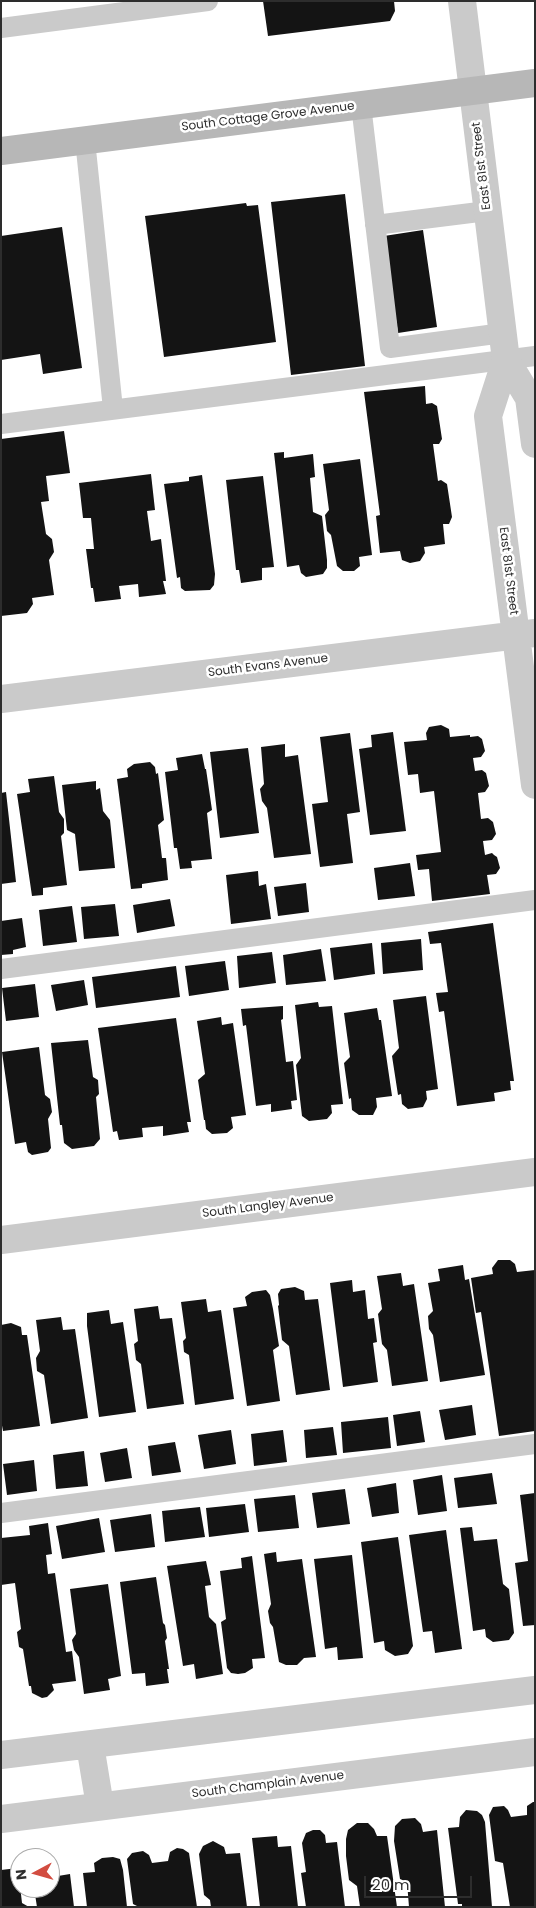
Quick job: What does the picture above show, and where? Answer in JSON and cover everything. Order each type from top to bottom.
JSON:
[{"type":"main road","name":"South Cottage Grove Avenue","points":[[1,151],[535,83]]},
{"type":"street","name":"East 81st Street","points":[[462,1],[506,360],[488,416],[526,634],[535,785]]},
{"type":"street","name":"East 81st Street","points":[[506,360],[529,398],[535,444]]},
{"type":"street","name":"South Evans Avenue","points":[[1,699],[526,634]]},
{"type":"street","name":"South Langley Avenue","points":[[1,1240],[535,1172]]},
{"type":"street","points":[[1,1756],[535,1690]]},
{"type":"street","points":[[90,1744],[100,1806]]},
{"type":"street","name":"South Champlain Avenue","points":[[1,1819],[535,1752]]},
{"type":"lane","points":[[1,28],[208,1]]},
{"type":"lane","points":[[361,105],[390,348],[503,333]]},
{"type":"lane","points":[[84,140],[113,410]]},
{"type":"lane","points":[[375,225],[487,211]]},
{"type":"lane","points":[[1,424],[535,356]]},
{"type":"lane","points":[[1,969],[535,900]]},
{"type":"lane","points":[[1,1513],[535,1444]]},
{"type":"building","points":[[263,1],[394,1],[395,11],[390,21],[268,36]]},
{"type":"building","points":[[345,194],[365,366],[291,375],[271,202]]},
{"type":"building","points":[[246,203],[247,206],[258,205],[276,342],[164,357],[145,216]]},
{"type":"building","points":[[62,227],[82,368],[43,374],[40,354],[1,360],[1,236]]},
{"type":"building","points":[[423,230],[437,327],[398,333],[384,236]]},
{"type":"building","points":[[425,386],[426,404],[432,403],[437,406],[442,439],[439,444],[433,444],[438,481],[441,480],[447,484],[452,517],[449,524],[443,524],[445,544],[424,547],[425,553],[420,561],[410,563],[402,560],[400,551],[380,553],[376,516],[380,515],[364,392]]},
{"type":"building","points":[[64,431],[70,473],[46,476],[49,501],[41,502],[46,534],[52,539],[54,552],[49,560],[54,595],[32,598],[33,604],[27,613],[1,616],[1,439]]},
{"type":"building","points":[[284,452],[284,458],[313,454],[315,477],[310,478],[313,512],[322,516],[327,560],[327,568],[323,574],[306,577],[301,573],[299,565],[287,567],[274,453]]},
{"type":"building","points":[[360,459],[372,555],[359,557],[360,566],[354,571],[343,571],[337,566],[331,535],[327,531],[325,515],[329,510],[323,464]]},
{"type":"building","points":[[151,474],[155,510],[147,511],[151,541],[161,539],[166,581],[163,581],[166,594],[139,597],[138,584],[119,586],[121,599],[95,602],[93,588],[91,588],[86,549],[94,549],[91,518],[83,518],[79,483]]},
{"type":"building","points":[[202,475],[215,574],[214,585],[210,590],[185,591],[181,588],[180,577],[177,578],[164,484],[189,481],[189,477]]},
{"type":"building","points":[[263,476],[274,567],[262,568],[262,580],[241,583],[239,570],[236,570],[226,480]]},
{"type":"building","points":[[441,725],[449,729],[450,737],[470,735],[470,737],[478,736],[482,739],[485,751],[481,757],[473,758],[475,771],[482,770],[486,773],[489,786],[485,792],[478,793],[481,819],[488,818],[493,822],[496,834],[492,840],[483,841],[485,855],[492,853],[497,857],[500,868],[496,874],[487,875],[490,894],[432,901],[429,869],[418,870],[416,855],[441,852],[434,791],[420,793],[418,774],[408,775],[404,742],[427,740],[426,733],[429,727]]},
{"type":"building","points":[[393,732],[406,831],[370,835],[359,749],[372,747],[371,735]]},
{"type":"building","points":[[350,733],[360,812],[347,814],[353,863],[320,867],[312,804],[328,802],[320,737]]},
{"type":"building","points":[[285,744],[285,757],[298,755],[311,854],[274,858],[267,808],[262,801],[260,789],[264,784],[261,747]]},
{"type":"building","points":[[248,748],[259,833],[220,838],[210,752]]},
{"type":"building","points":[[202,754],[212,810],[207,813],[212,859],[191,861],[192,868],[180,869],[177,848],[174,848],[165,772],[178,770],[176,758]]},
{"type":"building","points":[[150,762],[155,767],[156,774],[158,773],[164,820],[158,825],[162,858],[166,858],[168,880],[142,884],[142,888],[131,889],[117,779],[128,777],[127,769],[134,764]]},
{"type":"building","points":[[54,776],[59,812],[64,819],[64,833],[61,836],[67,885],[43,888],[43,895],[32,896],[17,794],[30,792],[28,779]]},
{"type":"building","points":[[96,781],[96,790],[100,788],[103,811],[110,820],[115,868],[79,871],[75,834],[67,830],[62,785]]},
{"type":"building","points":[[6,792],[16,882],[1,884],[1,793]]},
{"type":"building","points":[[410,863],[415,896],[378,900],[374,868]]},
{"type":"building","points":[[258,871],[259,886],[266,884],[271,919],[231,924],[226,875]]},
{"type":"building","points":[[306,883],[309,912],[278,916],[274,887]]},
{"type":"building","points":[[170,899],[175,926],[137,933],[133,905]]},
{"type":"building","points":[[115,904],[119,936],[84,939],[81,907]]},
{"type":"building","points":[[72,906],[77,942],[43,946],[39,910]]},
{"type":"building","points":[[22,918],[26,947],[13,950],[13,954],[1,955],[1,921]]},
{"type":"building","points":[[493,923],[514,1081],[510,1081],[511,1090],[494,1093],[495,1101],[457,1106],[444,1011],[439,1012],[436,993],[448,992],[441,943],[430,944],[428,932]]},
{"type":"building","points":[[421,939],[423,970],[383,974],[381,943]]},
{"type":"building","points":[[372,943],[375,974],[334,980],[330,948]]},
{"type":"building","points":[[321,949],[326,981],[286,985],[283,955]]},
{"type":"building","points":[[272,952],[276,983],[239,988],[237,956]]},
{"type":"building","points":[[225,961],[229,990],[189,996],[185,966]]},
{"type":"building","points":[[176,966],[180,997],[96,1008],[92,977]]},
{"type":"building","points":[[84,980],[88,1005],[56,1011],[51,985]]},
{"type":"building","points":[[35,984],[39,1017],[6,1021],[2,988]]},
{"type":"building","points":[[426,996],[438,1089],[426,1091],[427,1099],[423,1107],[408,1109],[402,1104],[401,1094],[398,1095],[392,1056],[399,1048],[393,1000]]},
{"type":"building","points":[[318,1002],[319,1007],[332,1006],[343,1104],[331,1105],[332,1113],[327,1119],[309,1121],[302,1116],[296,1065],[301,1058],[295,1005]]},
{"type":"building","points":[[283,1006],[283,1019],[281,1020],[286,1062],[293,1061],[297,1100],[291,1101],[292,1109],[271,1112],[271,1104],[256,1106],[246,1025],[243,1026],[241,1009]]},
{"type":"building","points":[[377,1008],[379,1020],[381,1020],[392,1096],[376,1098],[377,1107],[373,1115],[359,1115],[352,1110],[351,1098],[349,1099],[344,1063],[350,1057],[344,1013]]},
{"type":"building","points":[[221,1017],[222,1025],[233,1023],[246,1115],[231,1117],[233,1128],[227,1133],[212,1134],[206,1129],[198,1080],[205,1074],[197,1021]]},
{"type":"building","points":[[176,1018],[191,1122],[187,1122],[189,1132],[163,1136],[163,1126],[142,1128],[143,1137],[119,1140],[117,1131],[113,1132],[98,1028]]},
{"type":"building","points":[[88,1040],[93,1077],[98,1080],[99,1094],[96,1097],[100,1139],[94,1146],[72,1149],[64,1143],[62,1125],[60,1125],[51,1043]]},
{"type":"building","points":[[39,1047],[45,1095],[50,1099],[52,1112],[48,1119],[51,1148],[48,1152],[32,1155],[28,1152],[26,1142],[15,1144],[2,1052]]},
{"type":"building","points":[[498,1260],[510,1260],[515,1264],[517,1272],[535,1270],[535,1431],[499,1436],[481,1312],[476,1313],[471,1278],[493,1274],[492,1268]]},
{"type":"building","points":[[463,1265],[465,1280],[469,1279],[485,1375],[440,1382],[433,1335],[429,1329],[428,1316],[433,1311],[428,1283],[440,1281],[438,1269]]},
{"type":"building","points":[[401,1273],[403,1286],[414,1284],[428,1381],[392,1386],[387,1350],[382,1344],[378,1314],[382,1309],[377,1276]]},
{"type":"building","points":[[352,1280],[353,1292],[365,1290],[368,1319],[374,1318],[377,1342],[373,1343],[378,1382],[343,1387],[330,1283]]},
{"type":"building","points":[[295,1287],[304,1291],[305,1300],[318,1299],[330,1390],[296,1395],[289,1346],[282,1340],[278,1306],[278,1294],[281,1289]]},
{"type":"building","points":[[266,1290],[270,1295],[279,1346],[273,1350],[280,1401],[247,1406],[233,1308],[247,1306],[245,1297],[252,1292]]},
{"type":"building","points":[[206,1299],[208,1312],[221,1310],[234,1399],[195,1405],[189,1355],[184,1352],[183,1341],[186,1338],[181,1302]]},
{"type":"building","points":[[158,1306],[160,1319],[172,1318],[184,1404],[147,1409],[141,1364],[136,1360],[134,1344],[138,1341],[134,1309]]},
{"type":"building","points":[[109,1310],[111,1324],[123,1322],[136,1412],[99,1417],[87,1313]]},
{"type":"building","points":[[61,1317],[63,1330],[75,1329],[88,1418],[51,1424],[44,1375],[37,1371],[36,1358],[40,1351],[36,1320]]},
{"type":"building","points":[[11,1323],[21,1327],[22,1335],[27,1335],[40,1426],[3,1431],[1,1420],[1,1325]]},
{"type":"building","points":[[472,1405],[476,1435],[445,1440],[439,1410]]},
{"type":"building","points":[[420,1411],[425,1442],[397,1446],[393,1415]]},
{"type":"building","points":[[388,1417],[391,1448],[343,1453],[341,1422]]},
{"type":"building","points":[[333,1427],[337,1455],[306,1458],[304,1430]]},
{"type":"building","points":[[231,1430],[236,1464],[204,1469],[198,1435]]},
{"type":"building","points":[[283,1430],[287,1462],[254,1466],[251,1434]]},
{"type":"building","points":[[175,1442],[181,1472],[152,1476],[148,1446]]},
{"type":"building","points":[[127,1448],[132,1478],[105,1482],[100,1453]]},
{"type":"building","points":[[84,1451],[88,1486],[56,1489],[53,1455]]},
{"type":"building","points":[[34,1460],[37,1491],[7,1495],[3,1464]]},
{"type":"building","points":[[492,1473],[497,1504],[458,1508],[454,1478]]},
{"type":"building","points":[[442,1475],[447,1511],[418,1515],[413,1480]]},
{"type":"building","points":[[396,1483],[399,1513],[372,1517],[367,1488]]},
{"type":"building","points":[[345,1489],[350,1524],[317,1528],[312,1493]]},
{"type":"building","points":[[535,1493],[535,1625],[523,1626],[515,1563],[528,1561],[520,1495]]},
{"type":"building","points":[[295,1495],[299,1528],[258,1532],[254,1499]]},
{"type":"building","points":[[245,1504],[249,1532],[209,1537],[206,1508]]},
{"type":"building","points":[[200,1507],[205,1537],[165,1542],[162,1511]]},
{"type":"building","points":[[151,1514],[155,1547],[115,1552],[110,1520]]},
{"type":"building","points":[[99,1518],[105,1552],[62,1559],[56,1526]]},
{"type":"building","points":[[48,1523],[52,1554],[46,1555],[48,1574],[55,1573],[66,1652],[72,1651],[76,1681],[52,1684],[54,1690],[47,1697],[42,1698],[32,1693],[31,1686],[29,1686],[23,1649],[19,1647],[17,1632],[21,1629],[15,1583],[1,1585],[1,1538],[30,1535],[29,1526]]},
{"type":"building","points":[[472,1527],[474,1541],[497,1539],[503,1584],[509,1589],[514,1633],[509,1640],[493,1642],[486,1637],[485,1629],[473,1631],[460,1528]]},
{"type":"building","points":[[446,1530],[462,1649],[435,1653],[432,1631],[423,1632],[409,1535]]},
{"type":"building","points":[[398,1537],[413,1646],[408,1654],[395,1656],[385,1650],[384,1641],[374,1643],[361,1542]]},
{"type":"building","points":[[276,1552],[277,1562],[302,1559],[316,1657],[304,1658],[297,1665],[286,1665],[279,1662],[273,1627],[270,1623],[268,1611],[271,1604],[264,1554]]},
{"type":"building","points":[[352,1555],[363,1658],[338,1660],[337,1647],[325,1649],[314,1559]]},
{"type":"building","points":[[252,1556],[265,1658],[252,1659],[253,1668],[245,1673],[231,1673],[227,1668],[221,1622],[226,1619],[220,1571],[242,1568],[241,1558]]},
{"type":"building","points":[[206,1561],[211,1585],[205,1586],[209,1617],[216,1624],[223,1674],[196,1679],[194,1664],[183,1666],[167,1566]]},
{"type":"building","points":[[156,1577],[167,1638],[165,1641],[169,1683],[146,1686],[145,1673],[132,1674],[120,1582]]},
{"type":"building","points":[[108,1584],[121,1676],[108,1679],[110,1690],[84,1694],[79,1657],[74,1650],[72,1640],[76,1634],[70,1589]]},
{"type":"building","points":[[535,1802],[535,1907],[510,1907],[503,1863],[495,1861],[489,1815],[493,1807],[504,1806],[511,1817],[527,1815],[527,1806]]},
{"type":"building","points":[[466,1810],[477,1811],[482,1815],[485,1822],[492,1907],[462,1907],[462,1904],[458,1904],[448,1828],[459,1827],[460,1817]]},
{"type":"building","points":[[415,1818],[421,1824],[423,1832],[437,1830],[445,1907],[409,1907],[407,1882],[400,1879],[394,1841],[395,1826],[402,1819]]},
{"type":"building","points":[[357,1823],[368,1823],[374,1829],[377,1836],[387,1836],[397,1907],[360,1907],[357,1886],[349,1880],[346,1856],[348,1830]]},
{"type":"building","points":[[320,1830],[325,1835],[326,1843],[337,1842],[345,1907],[306,1907],[301,1873],[306,1872],[302,1843],[306,1833]]},
{"type":"building","points":[[277,1836],[278,1847],[291,1846],[298,1907],[260,1907],[252,1838]]},
{"type":"building","points":[[213,1841],[224,1847],[226,1854],[240,1853],[247,1907],[211,1907],[210,1900],[204,1895],[199,1854],[203,1846]]},
{"type":"building","points":[[177,1848],[189,1853],[197,1907],[139,1907],[133,1904],[127,1859],[132,1853],[143,1851],[149,1855],[152,1863],[168,1861],[170,1852]]},
{"type":"building","points":[[113,1857],[120,1859],[127,1907],[87,1907],[83,1873],[95,1872],[94,1863],[102,1858]]},
{"type":"building","points":[[10,1869],[10,1898],[21,1898],[22,1903],[29,1907],[1,1907],[1,1870]]},
{"type":"building","points":[[70,1874],[74,1907],[37,1907],[36,1898],[60,1898],[60,1876]]}]
